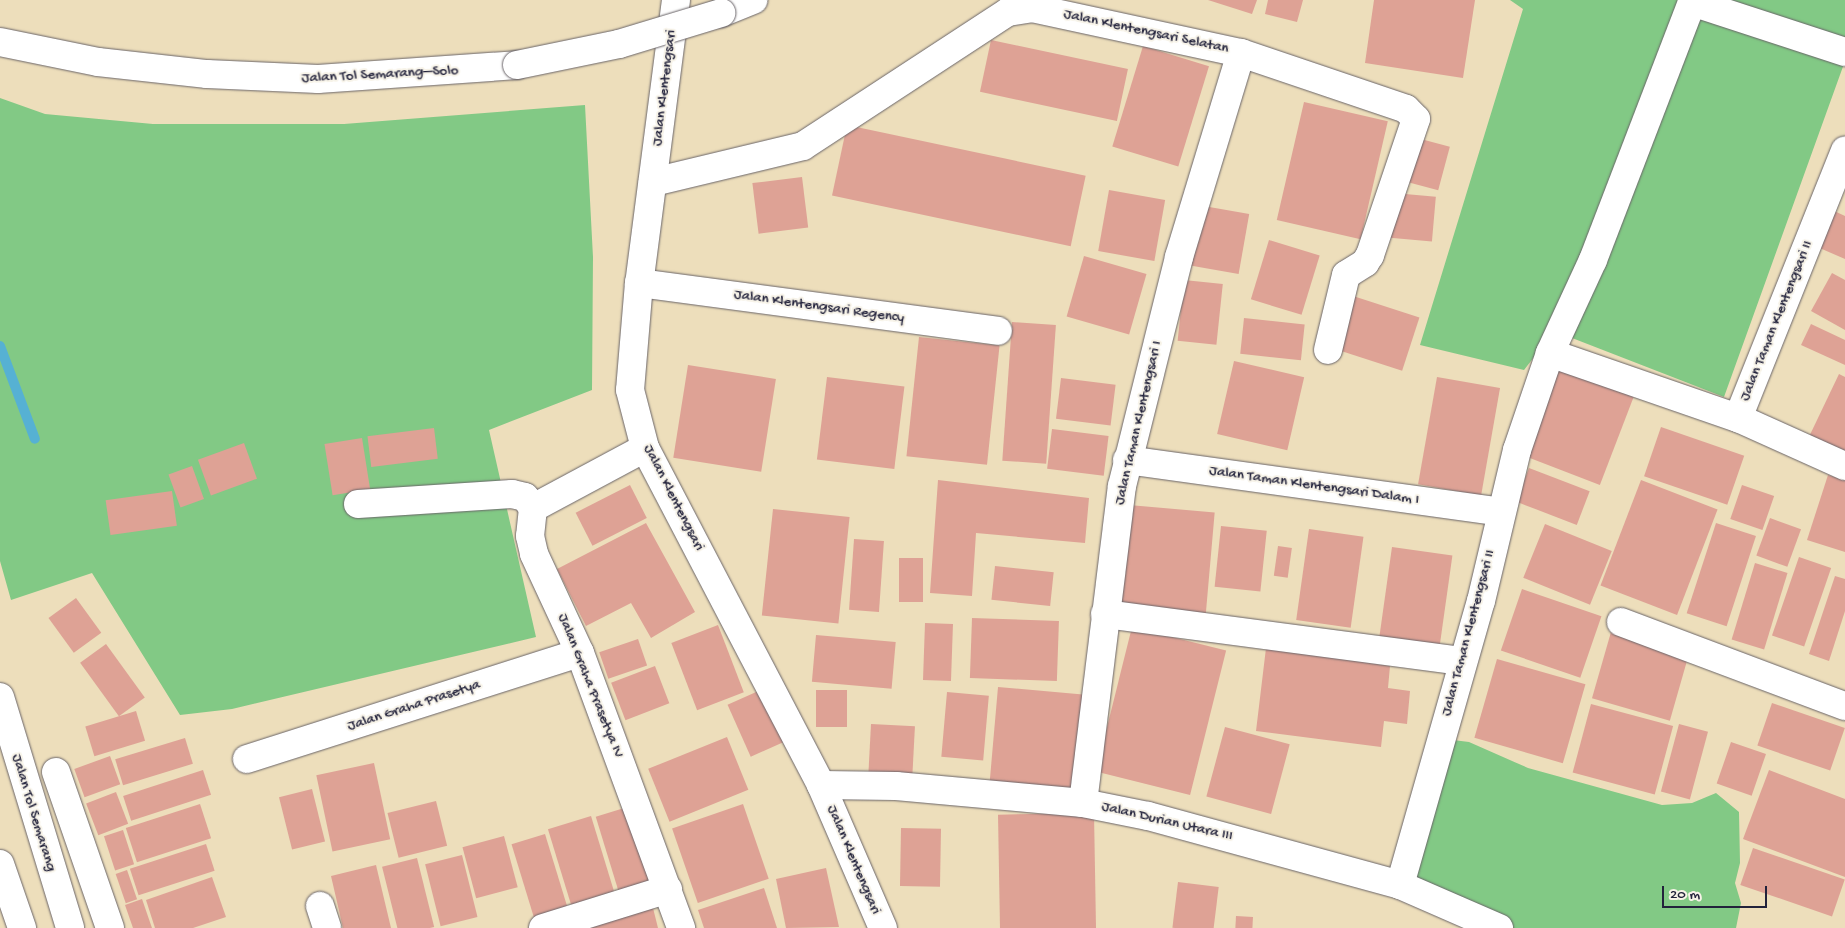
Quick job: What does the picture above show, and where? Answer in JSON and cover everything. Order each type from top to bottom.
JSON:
[{"type":"main road","name":"Jalan Klentengsari","points":[[676,0],[639,283],[630,390],[645,448],[821,785],[883,928]]},
{"type":"main road","name":"Jalan Tol Semarang–Solo","points":[[0,42],[98,62],[207,74],[318,80],[517,65],[619,44],[721,13],[753,0]]},
{"type":"main road","points":[[1693,1],[1845,52]]},
{"type":"main road","name":"Jalan Taman Klentengsari II","points":[[1400,886],[1460,661],[1481,601],[1500,512],[1550,353],[1594,260],[1693,1]]},
{"type":"main road","name":"Jalan Klentengsari Selatan","points":[[653,182],[803,146],[1008,12],[1032,8],[1241,53],[1406,109],[1416,119],[1370,255],[1365,264],[1346,275],[1328,350]]},
{"type":"main road","name":"Jalan Taman Klentengsari I","points":[[1083,803],[1105,614],[1127,460],[1179,257],[1241,53]]},
{"type":"main road","name":"Jalan Taman Klentengsari II","points":[[1550,353],[1738,418],[1845,151]]},
{"type":"main road","name":"Jalan Klentengsari Regency","points":[[639,283],[998,331]]},
{"type":"main road","points":[[1738,418],[1845,466]]},
{"type":"main road","points":[[358,504],[512,494],[525,497],[533,508],[645,448]]},
{"type":"main road","name":"Jalan Taman Klentengsari Dalam I","points":[[1127,460],[1500,512]]},
{"type":"main road","name":"Jalan Graha Prasetya IV","points":[[533,508],[534,554],[580,653],[681,928]]},
{"type":"main road","points":[[1105,614],[1460,661]]},
{"type":"main road","points":[[1621,622],[1845,706]]},
{"type":"main road","name":"Jalan Graha Prasetya","points":[[248,759],[580,653]]},
{"type":"main road","name":"Jalan Tol Semarang","points":[[0,697],[70,928]]},
{"type":"main road","points":[[56,772],[110,928]]},
{"type":"main road","name":"Jalan Durian Utara III","points":[[821,785],[896,786],[1083,803],[1253,842],[1400,886],[1498,928]]},
{"type":"main road","points":[[0,864],[22,928]]},
{"type":"main road","points":[[543,928],[668,889]]},
{"type":"green space","points":[[1510,0],[1845,0],[1845,61],[1724,397],[1554,331],[1524,370],[1420,345],[1523,9]]},
{"type":"green space","points":[[0,98],[45,114],[153,124],[344,124],[585,105],[593,257],[592,390],[489,430],[536,637],[232,709],[180,715],[92,573],[11,600],[0,561]]},
{"type":"green space","points":[[1453,740],[1469,742],[1528,768],[1662,805],[1692,803],[1716,793],[1739,812],[1740,863],[1735,883],[1741,903],[1736,928],[1507,928],[1398,885]]},
{"type":"building","points":[[1208,0],[1257,0],[1252,14]]},
{"type":"building","points":[[1268,0],[1303,0],[1297,22],[1265,14]]},
{"type":"building","points":[[1374,0],[1475,0],[1463,78],[1365,63]]},
{"type":"building","points":[[991,40],[1128,69],[1117,121],[980,92]]},
{"type":"building","points":[[1143,46],[1209,66],[1178,167],[1112,146]]},
{"type":"building","points":[[1304,102],[1388,121],[1361,239],[1277,220]]},
{"type":"building","points":[[847,125],[1086,176],[1071,246],[832,195]]},
{"type":"building","points":[[1417,138],[1450,147],[1438,190],[1405,181]]},
{"type":"building","points":[[802,177],[808,228],[759,234],[752,183]]},
{"type":"building","points":[[1109,190],[1165,200],[1154,261],[1098,251]]},
{"type":"building","points":[[1394,193],[1436,197],[1432,241],[1390,238]]},
{"type":"building","points":[[1198,205],[1249,214],[1239,274],[1187,265]]},
{"type":"building","points":[[1830,209],[1845,216],[1845,259],[1815,246]]},
{"type":"building","points":[[1269,240],[1320,255],[1302,315],[1251,299]]},
{"type":"building","points":[[1084,256],[1146,274],[1129,334],[1067,317]]},
{"type":"building","points":[[1832,273],[1845,280],[1845,330],[1811,311]]},
{"type":"building","points":[[1184,280],[1223,284],[1216,345],[1178,341]]},
{"type":"building","points":[[1350,295],[1419,318],[1402,371],[1333,348]]},
{"type":"building","points":[[1244,318],[1305,324],[1301,360],[1240,354]]},
{"type":"building","points":[[1012,322],[1056,325],[1046,464],[1002,461]]},
{"type":"building","points":[[1811,324],[1845,340],[1845,365],[1801,345]]},
{"type":"building","points":[[919,337],[1000,345],[987,465],[906,456]]},
{"type":"building","points":[[1234,361],[1304,377],[1287,450],[1217,434]]},
{"type":"building","points":[[1556,362],[1635,392],[1600,485],[1521,454]]},
{"type":"building","points":[[688,365],[776,379],[761,472],[673,458]]},
{"type":"building","points":[[1839,374],[1845,377],[1845,459],[1807,441]]},
{"type":"building","points":[[827,377],[904,387],[894,469],[817,459]]},
{"type":"building","points":[[1437,377],[1500,388],[1481,495],[1418,484]]},
{"type":"building","points":[[1061,378],[1116,385],[1111,425],[1056,419]]},
{"type":"building","points":[[1661,427],[1744,456],[1727,505],[1644,476]]},
{"type":"building","points":[[434,428],[438,459],[371,467],[367,436]]},
{"type":"building","points":[[1052,429],[1109,436],[1104,476],[1047,469]]},
{"type":"building","points":[[362,438],[370,489],[333,495],[324,444]]},
{"type":"building","points":[[244,443],[257,479],[211,495],[198,460]]},
{"type":"building","points":[[192,466],[204,499],[180,507],[169,475]]},
{"type":"building","points":[[1529,468],[1590,491],[1577,525],[1516,502]]},
{"type":"building","points":[[1828,475],[1845,480],[1845,552],[1807,540]]},
{"type":"building","points":[[938,480],[1089,498],[1085,543],[976,533],[972,596],[930,593]]},
{"type":"building","points":[[1641,480],[1718,509],[1677,615],[1601,585]]},
{"type":"building","points":[[630,485],[647,518],[592,546],[576,513]]},
{"type":"building","points":[[1742,485],[1774,496],[1762,530],[1730,519]]},
{"type":"building","points":[[172,491],[177,526],[111,535],[106,500]]},
{"type":"building","points":[[1129,505],[1215,512],[1206,613],[1120,606]]},
{"type":"building","points":[[773,509],[850,517],[838,623],[762,615]]},
{"type":"building","points":[[1770,518],[1801,529],[1787,567],[1756,556]]},
{"type":"building","points":[[646,523],[695,612],[651,638],[631,603],[586,626],[557,569]]},
{"type":"building","points":[[1716,523],[1756,536],[1727,626],[1687,613]]},
{"type":"building","points":[[1545,524],[1612,551],[1590,605],[1523,578]]},
{"type":"building","points":[[1221,526],[1267,531],[1260,591],[1215,587]]},
{"type":"building","points":[[1309,529],[1363,537],[1351,628],[1296,620]]},
{"type":"building","points":[[854,539],[884,541],[879,612],[849,610]]},
{"type":"building","points":[[1278,546],[1292,548],[1288,578],[1274,576]]},
{"type":"building","points":[[1392,547],[1452,555],[1440,645],[1379,636]]},
{"type":"building","points":[[1799,557],[1831,568],[1804,647],[1772,635]]},
{"type":"building","points":[[899,558],[923,558],[923,602],[899,602]]},
{"type":"building","points":[[1755,563],[1788,573],[1764,649],[1732,640]]},
{"type":"building","points":[[995,566],[1054,572],[1050,606],[991,600]]},
{"type":"building","points":[[1835,576],[1845,579],[1845,611],[1829,661],[1809,654]]},
{"type":"building","points":[[1522,589],[1601,616],[1580,678],[1501,650]]},
{"type":"building","points":[[76,598],[101,633],[74,653],[48,618]]},
{"type":"building","points":[[972,618],[1059,621],[1057,681],[970,678]]},
{"type":"building","points":[[925,623],[953,624],[951,681],[923,680]]},
{"type":"building","points":[[718,625],[744,692],[697,710],[671,643]]},
{"type":"building","points":[[1132,627],[1226,650],[1190,795],[1096,772]]},
{"type":"building","points":[[1611,632],[1689,654],[1670,721],[1592,698]]},
{"type":"building","points":[[816,635],[896,642],[892,689],[812,682]]},
{"type":"building","points":[[638,639],[647,665],[608,679],[599,652]]},
{"type":"building","points":[[106,644],[145,697],[119,716],[80,663]]},
{"type":"building","points":[[1266,648],[1390,666],[1388,688],[1410,691],[1407,724],[1384,721],[1381,747],[1256,731]]},
{"type":"building","points":[[1497,659],[1585,684],[1563,763],[1474,738]]},
{"type":"building","points":[[655,666],[669,703],[625,720],[611,683]]},
{"type":"building","points":[[998,687],[1083,694],[1074,794],[989,787]]},
{"type":"building","points":[[765,688],[788,740],[751,757],[728,705]]},
{"type":"building","points":[[816,690],[847,690],[847,727],[816,727]]},
{"type":"building","points":[[947,692],[989,696],[983,760],[941,757]]},
{"type":"building","points":[[1772,703],[1845,728],[1830,771],[1757,746]]},
{"type":"building","points":[[1591,704],[1673,726],[1655,795],[1573,773]]},
{"type":"building","points":[[136,711],[145,741],[94,756],[85,726]]},
{"type":"building","points":[[871,724],[915,726],[912,776],[868,774]]},
{"type":"building","points":[[1679,724],[1708,732],[1690,799],[1661,792]]},
{"type":"building","points":[[1225,727],[1290,744],[1271,814],[1206,797]]},
{"type":"building","points":[[727,737],[748,790],[670,822],[648,769]]},
{"type":"building","points":[[185,738],[193,764],[123,785],[115,759]]},
{"type":"building","points":[[1731,742],[1766,754],[1752,796],[1717,784]]},
{"type":"building","points":[[110,756],[120,784],[85,797],[74,769]]},
{"type":"building","points":[[374,763],[390,839],[333,852],[316,775]]},
{"type":"building","points":[[203,770],[211,795],[131,821],[123,796]]},
{"type":"building","points":[[1769,770],[1845,799],[1845,877],[1743,839]]},
{"type":"building","points":[[312,789],[325,841],[292,850],[279,797]]},
{"type":"building","points":[[116,792],[128,824],[98,835],[86,803]]},
{"type":"building","points":[[436,801],[447,846],[399,858],[387,813]]},
{"type":"building","points":[[200,804],[211,838],[137,862],[126,828]]},
{"type":"building","points":[[743,804],[769,879],[698,903],[672,828]]},
{"type":"building","points":[[634,805],[659,886],[621,898],[596,817]]},
{"type":"building","points":[[1094,813],[1096,928],[1000,928],[998,815]]},
{"type":"building","points":[[591,816],[617,900],[574,913],[548,829]]},
{"type":"building","points":[[901,828],[941,829],[940,887],[900,886]]},
{"type":"building","points":[[123,830],[134,864],[115,870],[104,836]]},
{"type":"building","points":[[545,834],[570,914],[536,925],[512,844]]},
{"type":"building","points":[[504,836],[518,887],[476,898],[462,847]]},
{"type":"building","points":[[206,844],[215,871],[139,895],[130,869]]},
{"type":"building","points":[[1753,848],[1845,880],[1832,916],[1740,885]]},
{"type":"building","points":[[462,855],[477,917],[441,926],[425,864]]},
{"type":"building","points":[[417,858],[434,927],[397,928],[382,867]]},
{"type":"building","points":[[376,865],[391,928],[343,928],[331,876]]},
{"type":"building","points":[[826,868],[839,927],[786,928],[776,879]]},
{"type":"building","points":[[127,870],[137,899],[126,903],[116,874]]},
{"type":"building","points":[[212,877],[226,917],[193,928],[155,928],[146,900]]},
{"type":"building","points":[[1178,882],[1219,887],[1214,928],[1172,928]]},
{"type":"building","points":[[764,888],[777,928],[704,928],[698,910]]},
{"type":"building","points":[[142,899],[152,928],[133,928],[125,905]]},
{"type":"building","points":[[651,900],[658,928],[586,928]]},
{"type":"building","points":[[1236,916],[1253,917],[1252,928],[1235,928]]},
{"type":"waterway","points":[[0,346],[35,439]]}]
